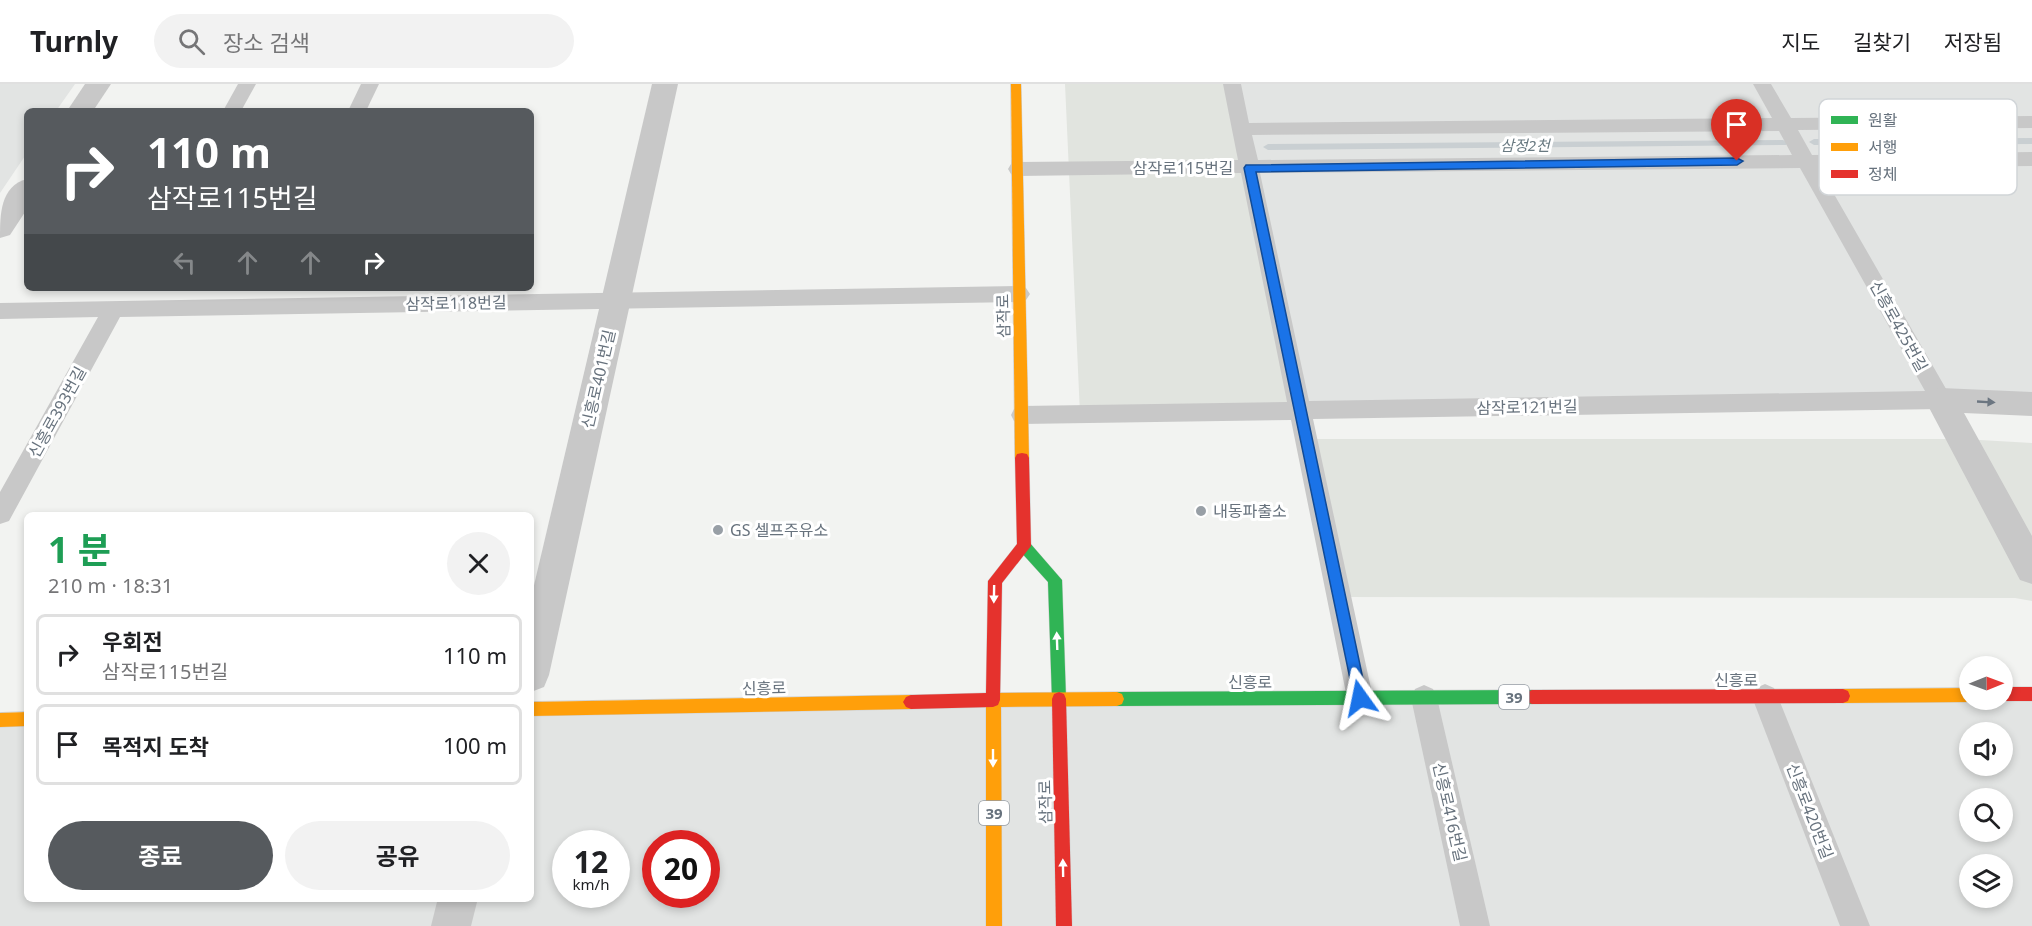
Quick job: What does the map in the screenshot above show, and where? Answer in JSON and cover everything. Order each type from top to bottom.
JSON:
[{"type":"street","points":[[82,108],[98,84]]},
{"type":"street","name":"신흥로401번길","points":[[534,662],[665,84]]},
{"type":"street","name":"삼작로","points":[[1016,84],[1024,546],[1055,580],[1064,926]]},
{"type":"street","points":[[0,228],[24,193]]},
{"type":"street","name":"삼작로121번길","points":[[1941,400],[2032,404]]},
{"type":"street","name":"신흥로425번길","points":[[1941,400],[2032,570]]},
{"type":"street","points":[[993,700],[995,581],[1024,546]]},
{"type":"street","points":[[2013,694],[2032,694]]},
{"type":"street","name":"신흥로","points":[[534,709],[1059,699],[1959,695]]},
{"type":"street","name":"39","points":[[993,700],[994,926]]},
{"type":"street","points":[[0,720],[24,719]]},
{"type":"street","points":[[451,926],[457,902]]},
{"type":"lane","points":[[234,108],[247,84]]},
{"type":"lane","points":[[358,108],[370,84]]},
{"type":"lane","points":[[1232,84],[1360,698]]},
{"type":"lane","name":"신흥로425번길","points":[[1762,84],[1819,181]]},
{"type":"lane","points":[[2017,122],[2032,122]]},
{"type":"lane","points":[[1241,129],[1819,124]]},
{"type":"lane","name":"삼작로115번길","points":[[2017,159],[2032,159]]},
{"type":"lane","name":"삼작로115번길","points":[[1018,169],[1819,160]]},
{"type":"lane","name":"신흥로425번길","points":[[1827,195],[1941,400]]},
{"type":"lane","name":"신흥로393번길","points":[[0,514],[118,309],[132,291]]},
{"type":"lane","name":"삼작로118번길","points":[[0,311],[118,309],[269,297],[616,301],[1019,294]]},
{"type":"lane","name":"삼작로121번길","points":[[1022,414],[1941,400]]},
{"type":"lane","name":"신흥로420번길","points":[[1765,697],[1855,926]]},
{"type":"lane","name":"신흥로416번길","points":[[1424,698],[1475,926]]},
{"type":"shaded area","points":[[0,84],[75,84],[58,108],[24,108],[24,157],[0,193]]},
{"type":"shaded area","points":[[1065,84],[1232,84],[1300,411],[1080,414]]},
{"type":"shaded area","points":[[1237,84],[2032,84],[2032,407],[1300,411]]},
{"type":"shaded area","points":[[1306,439],[1963,439],[2032,443],[2032,601],[2015,598],[1339,597]]},
{"type":"shaded area","points":[[2032,694],[2032,926],[0,926],[0,719],[24,719],[24,902],[534,902],[534,709],[1959,699],[1959,710],[2013,710],[2013,697]]},
{"type":"waterway","name":"삼정2천","points":[[2017,141],[2032,141]]},
{"type":"waterway","name":"삼정2천","points":[[1814,142],[1819,142]]},
{"type":"waterway","name":"삼정2천","points":[[1268,147],[1783,143]]},
{"type":"traffic: fast","points":[[1024,546],[1055,580],[1059,699]]},
{"type":"traffic: fast","points":[[1117,699],[1532,697]]},
{"type":"traffic: slow","points":[[1016,84],[1022,458]]},
{"type":"traffic: slow","points":[[1843,696],[1959,695]]},
{"type":"traffic: slow","points":[[994,926],[993,700],[1117,699]]},
{"type":"traffic: slow","points":[[534,709],[911,702]]},
{"type":"traffic: slow","points":[[0,720],[24,719]]},
{"type":"traffic: jam","points":[[911,702],[993,700],[995,581],[1024,546],[1022,458]]},
{"type":"traffic: jam","points":[[2013,694],[2032,694]]},
{"type":"traffic: jam","points":[[1532,697],[1843,696]]},
{"type":"traffic: jam","points":[[1059,699],[1064,926]]},
{"type":"place","name":"내동파출소","points":[[1201,511]]},
{"type":"place","name":"GS 셀프주유소","points":[[718,530]]},
{"type":"route","points":[[1360,698],[1250,168],[1737,161]]}]
